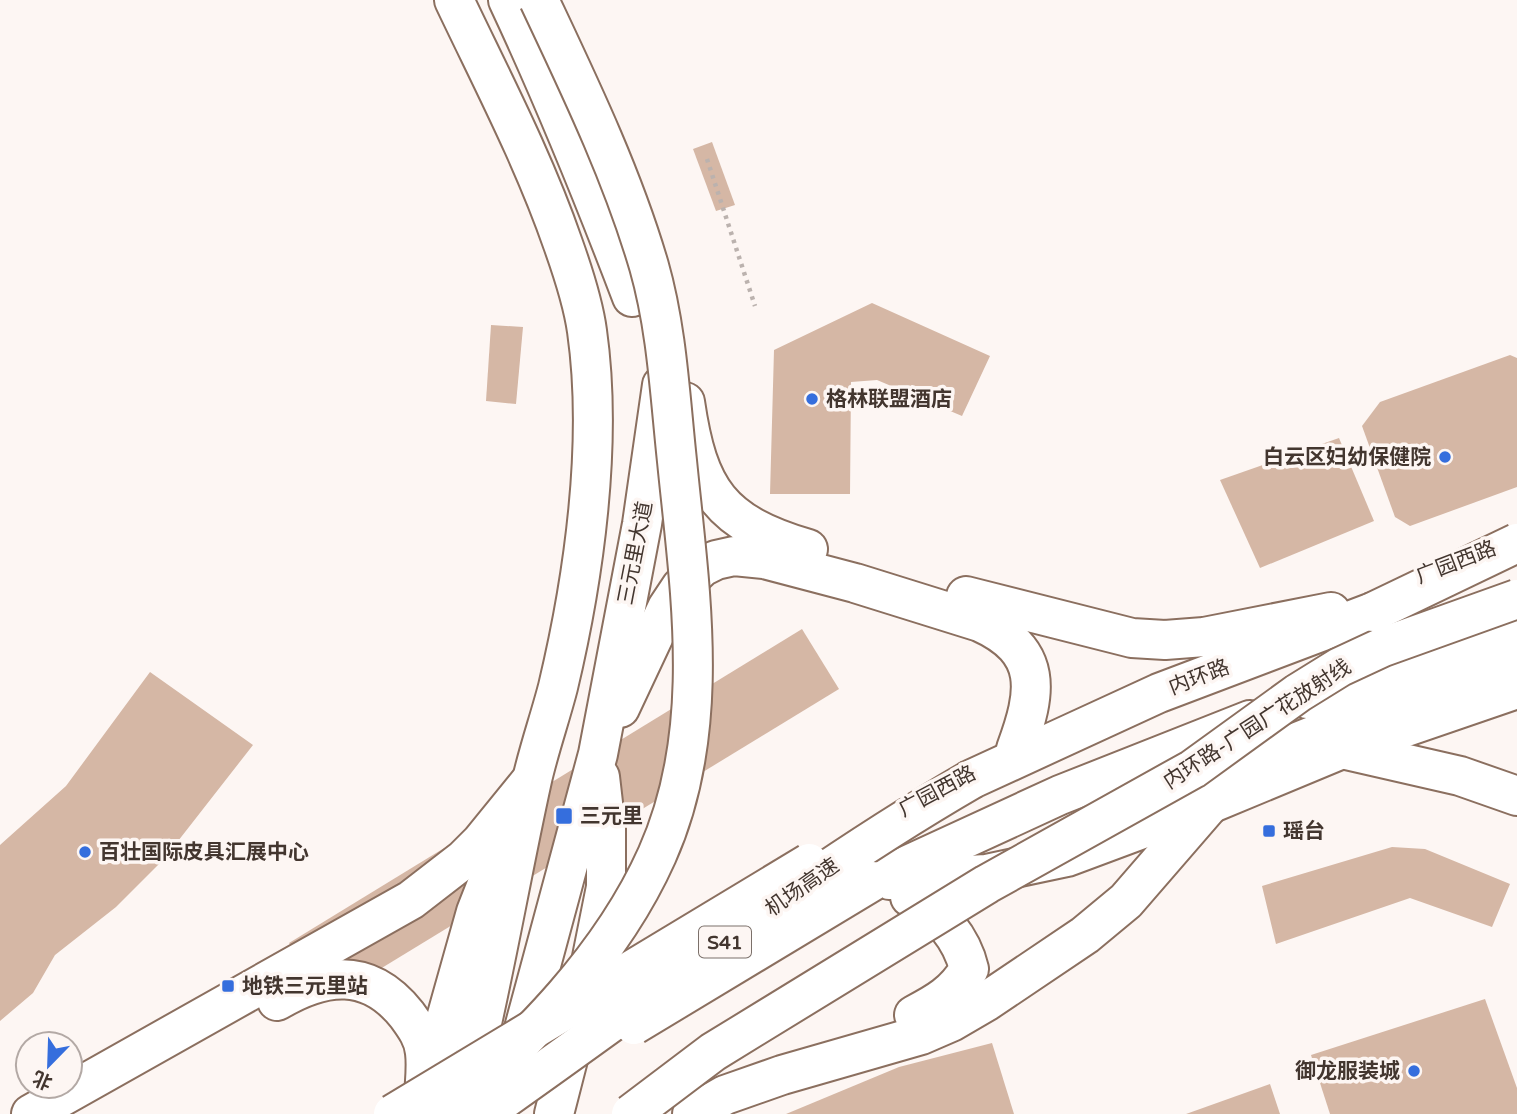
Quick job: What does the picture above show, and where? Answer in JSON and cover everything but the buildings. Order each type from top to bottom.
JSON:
[{"type":"main road","points":[[454,0],[553,215],[575,278],[587,330],[592,380],[591,448],[579,584],[558,688],[533,777],[461,1114]]},
{"type":"main road","points":[[508,0],[549,86],[632,297],[665,430],[686,553]]},
{"type":"main road","points":[[420,1111],[515,1048],[575,984],[630,908],[658,853],[672,817],[682,779],[692,709],[692,636],[686,553],[666,351],[650,268],[616,171],[538,0]]},
{"type":"main road","name":"三元里大道","points":[[502,1114],[528,1008],[598,754],[642,524],[671,309],[664,264],[651,222],[556,0]]},
{"type":"main road","points":[[671,309],[688,428],[701,472],[717,500],[740,520],[762,533],[786,543],[988,603],[1132,638],[1165,640],[1204,637],[1331,612]]},
{"type":"main road","points":[[1373,612],[1517,541]]},
{"type":"main road","name":"广园西路","points":[[420,1111],[847,841],[1023,750],[1236,650],[1465,558],[1517,541]]},
{"type":"main road","points":[[554,1114],[601,923],[606,887],[606,829],[598,754],[667,608],[681,587],[702,567],[734,556],[764,559],[844,580],[980,622],[999,631],[1014,642],[1025,657],[1031,679],[1031,699],[1023,750]]},
{"type":"main road","points":[[1465,558],[1460,570],[1460,586],[1472,617],[1501,627]]},
{"type":"main road","points":[[1373,612],[1517,563]]},
{"type":"main road","name":"内环路-广园广花放射线","points":[[1044,853],[1193,769],[1298,693],[1340,667],[1383,647],[1517,599]]},
{"type":"main road","name":"内环路","points":[[1023,750],[1159,693],[1373,612]]},
{"type":"main road","points":[[484,1114],[873,881],[971,834],[1133,765],[1501,627]]},
{"type":"main road","points":[[631,1114],[713,1052],[987,884],[1044,853],[1272,752],[1384,707],[1517,660]]},
{"type":"main road","points":[[873,881],[986,874],[1067,857],[1212,803],[1342,749],[1517,689]]},
{"type":"main road","points":[[1342,749],[1460,776],[1517,796]]},
{"type":"main road","name":"机场高速","points":[[484,1114],[829,868],[927,805],[1023,750]]},
{"type":"main road","points":[[420,1111],[476,912],[533,777]]},
{"type":"main road","points":[[31,1114],[411,900],[464,859],[481,842],[533,777]]},
{"type":"main road","points":[[692,1114],[725,1095],[782,1075],[921,1035],[987,1002],[1084,936],[1126,901],[1212,803]]},
{"type":"main road","points":[[655,1114],[672,1100],[725,1070],[910,1017],[945,998],[960,985],[969,970],[965,951],[956,936],[939,917],[918,901],[873,881]]},
{"type":"main road","points":[[80,1114],[295,990],[322,980],[343,978],[366,982],[381,991],[401,1007],[418,1029],[426,1052],[420,1111]]},
{"type":"path","points":[[707,159],[755,306]]},
{"type":"place","name":"格林联盟酒店","points":[[812,399]]},
{"type":"place","name":"白云区妇幼保健院","points":[[1445,457]]},
{"type":"place","name":"三元里","points":[[564,816]]},
{"type":"place","name":"瑶台","points":[[1269,831]]},
{"type":"place","name":"百壮国际皮具汇展中心","points":[[85,852]]},
{"type":"place","name":"地铁三元里站","points":[[228,986]]},
{"type":"place","name":"御龙服装城","points":[[1414,1071]]}]
